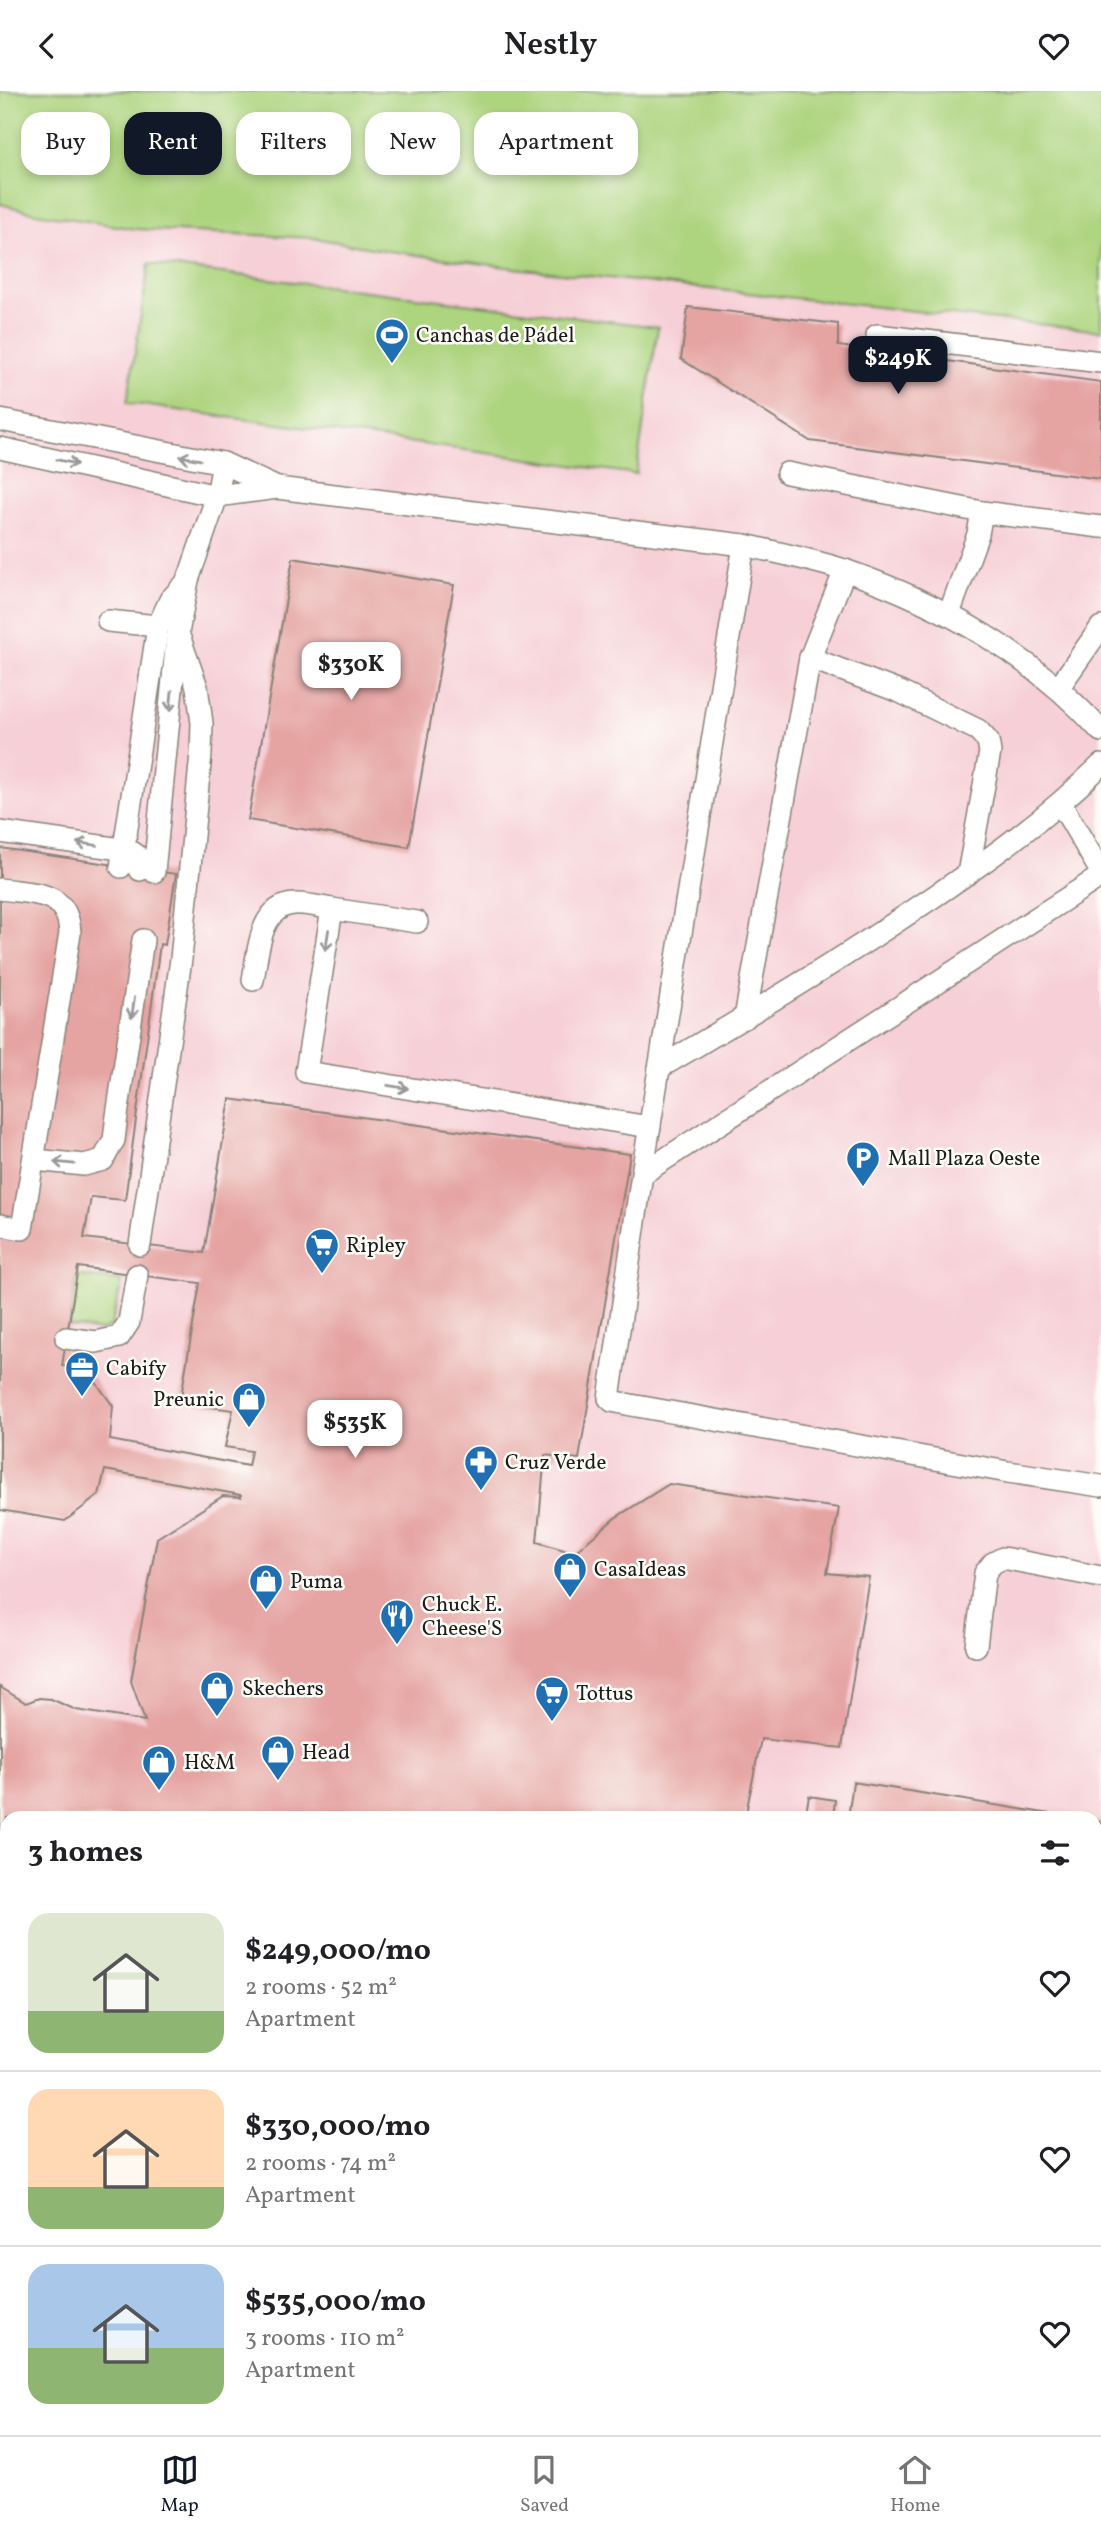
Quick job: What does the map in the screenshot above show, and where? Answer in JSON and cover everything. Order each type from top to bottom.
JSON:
[{"type":"lane","points":[[877,335],[1101,362]]},
{"type":"lane","points":[[0,421],[223,463],[277,488]]},
{"type":"lane","points":[[0,447],[217,496],[277,488],[744,545],[845,570],[949,614],[1059,687],[1101,731]]},
{"type":"lane","points":[[138,870],[168,629],[217,496],[223,463]]},
{"type":"lane","points":[[787,473],[982,512],[1101,527]]},
{"type":"lane","points":[[949,614],[978,534],[982,512]]},
{"type":"lane","points":[[744,545],[609,1395],[612,1401],[1008,1472],[1101,1486]]},
{"type":"lane","points":[[745,1018],[810,658],[845,570]]},
{"type":"lane","points":[[108,621],[168,629]]},
{"type":"lane","points":[[1059,687],[1101,627]]},
{"type":"lane","points":[[138,870],[168,629]]},
{"type":"lane","points":[[140,1245],[181,959],[201,754],[202,723],[197,687],[168,629]]},
{"type":"lane","points":[[810,658],[900,692],[978,730],[988,741],[990,752],[968,874]]},
{"type":"lane","points":[[659,1068],[846,955],[968,874],[1061,804],[1101,765]]},
{"type":"lane","points":[[642,1174],[1101,874],[1061,804]]},
{"type":"lane","points":[[0,832],[128,850],[141,859],[138,870]]},
{"type":"lane","points":[[0,889],[47,895],[62,905],[70,922],[69,948],[22,1229],[0,1225]]},
{"type":"lane","points":[[253,980],[264,928],[281,907],[297,904],[417,922]]},
{"type":"lane","points":[[332,909],[306,1072],[650,1127]]},
{"type":"lane","points":[[35,1160],[84,1165],[103,1160],[110,1149],[143,940]]},
{"type":"lane","points":[[66,1338],[96,1342],[119,1337],[129,1322],[136,1275]]},
{"type":"lane","points":[[976,1646],[985,1573],[993,1563],[1003,1558],[1101,1577]]},
{"type":"shaded area","name":"Mall Plaza Oeste","points":[[0,204],[36,213],[134,229],[314,238],[389,251],[1101,331],[1101,1811],[0,1811]]},
{"type":"green space","points":[[0,91],[1101,91],[1101,331],[514,268],[314,238],[135,229],[36,213],[0,204]]},
{"type":"green space","name":"Canchas de Pádel","points":[[149,264],[658,327],[636,474],[127,403]]},
{"type":"green space","points":[[77,1275],[122,1282],[111,1326],[100,1331],[69,1326]]},
{"type":"building","points":[[688,307],[838,324],[838,346],[1101,382],[1101,479],[810,441],[681,359]]},
{"type":"building","points":[[293,558],[454,585],[409,847],[248,820]]},
{"type":"building","points":[[0,848],[176,874],[165,945],[160,944],[125,1200],[91,1197],[84,1238],[204,1253],[230,1099],[630,1154],[579,1459],[545,1455],[537,1542],[574,1553],[615,1518],[669,1484],[839,1508],[827,1573],[869,1577],[842,1748],[761,1739],[746,1811],[0,1811],[0,1687],[26,1703],[39,1698],[51,1699],[76,1710],[145,1721],[131,1681],[157,1538],[223,1496],[241,1495],[105,1470],[99,1495],[65,1521],[0,1510]],"holes":[[[78,1267],[200,1283],[180,1403],[233,1410],[225,1447],[251,1451],[248,1466],[110,1440],[113,1406],[87,1370],[62,1366]]]},
{"type":"building","points":[[853,1782],[1032,1811],[849,1811]]},
{"type":"building","points":[[809,1796],[835,1800],[834,1811],[806,1811]]},
{"type":"place","name":"Canchas de Pádel","points":[[392,365]]},
{"type":"place","name":"Mall Plaza Oeste","points":[[863,1188]]},
{"type":"place","name":"Ripley","points":[[322,1275]]},
{"type":"place","name":"Cabify","points":[[82,1398]]},
{"type":"place","name":"Preunic","points":[[249,1429]]},
{"type":"place","name":"Cruz Verde","points":[[481,1492]]},
{"type":"place","name":"CasaIdeas","points":[[570,1599]]},
{"type":"place","name":"Puma","points":[[266,1611]]},
{"type":"place","name":"Chuck E. Cheese'S","points":[[397,1646]]},
{"type":"place","name":"Skechers","points":[[217,1718]]},
{"type":"place","name":"Tottus","points":[[552,1723]]},
{"type":"place","name":"Head","points":[[278,1782]]},
{"type":"place","name":"H&M","points":[[159,1792]]}]
